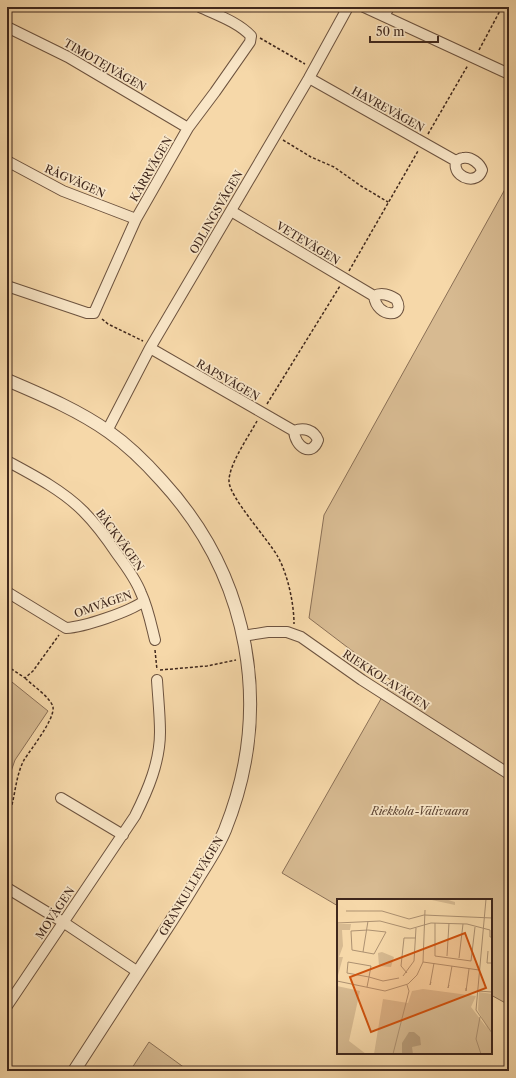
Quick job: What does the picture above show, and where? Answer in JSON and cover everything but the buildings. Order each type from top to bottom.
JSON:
[{"type":"street","points":[[200,7],[232,22],[249,34]]},
{"type":"street","name":"ODLINGSVÄGEN","points":[[107,431],[152,345],[348,7]]},
{"type":"street","points":[[364,7],[509,74]]},
{"type":"street","points":[[384,16],[389,7]]},
{"type":"street","name":"TIMOTEJVÄGEN","points":[[7,27],[68,57],[188,128]]},
{"type":"street","name":"KÄRRVÄGEN","points":[[94,313],[136,219],[188,128],[250,42],[249,34]]},
{"type":"street","name":"HAVREVÄGEN","points":[[311,73],[456,161]]},
{"type":"street","name":"RÅGVÄGEN","points":[[7,161],[63,190],[136,219]]},
{"type":"street","name":"VETEVÄGEN","points":[[231,211],[374,296]]},
{"type":"street","points":[[7,286],[77,310],[94,313]]},
{"type":"street","name":"RAPSVÄGEN","points":[[152,345],[294,432]]},
{"type":"street","name":"GRANKULLEVÄGEN","points":[[7,380],[66,407],[107,431],[140,458],[174,495],[195,522],[213,552],[240,623],[247,658],[250,703],[248,741],[236,798],[225,831],[174,918],[74,1071]]},
{"type":"street","name":"BÄCKVÄGEN","points":[[7,461],[37,476],[68,498],[83,511],[105,536],[141,592],[148,610],[155,640]]},
{"type":"street","name":"OMVÄGEN","points":[[7,592],[66,628],[83,625],[135,608],[144,602]]},
{"type":"street","name":"RIEKKOLAVÄGEN","points":[[243,636],[268,632],[287,632],[301,637],[362,680],[509,774]]},
{"type":"street","name":"MOVÄGEN","points":[[7,1006],[123,835],[135,816],[147,792],[158,758],[160,733],[157,675]]},
{"type":"street","points":[[61,798],[123,835]]},
{"type":"street","points":[[7,888],[63,922],[138,972]]},
{"type":"path","points":[[294,634],[294,615],[288,584],[279,558],[232,493],[228,482],[230,470],[262,413],[344,278],[423,142],[473,58],[482,46],[502,7]]},
{"type":"path","points":[[249,34],[261,39],[311,73]]},
{"type":"path","points":[[275,135],[311,157],[334,167],[361,186],[388,202]]},
{"type":"path","points":[[94,313],[108,324],[152,345]]},
{"type":"path","points":[[25,678],[33,671],[66,628]]},
{"type":"path","points":[[155,640],[157,675],[247,658]]},
{"type":"path","points":[[7,666],[25,678],[50,701],[53,707],[45,729],[18,771],[12,803],[7,819]]},
{"type":"green space","name":"Riekkola-Välivaara","points":[[509,182],[509,1005],[492,996],[492,899],[337,899],[337,905],[282,873],[386,690],[393,682],[309,618],[324,515]]},
{"type":"green space","points":[[7,678],[48,711],[15,760],[7,783]]},
{"type":"green space","points":[[149,1042],[189,1071],[130,1071]]}]
